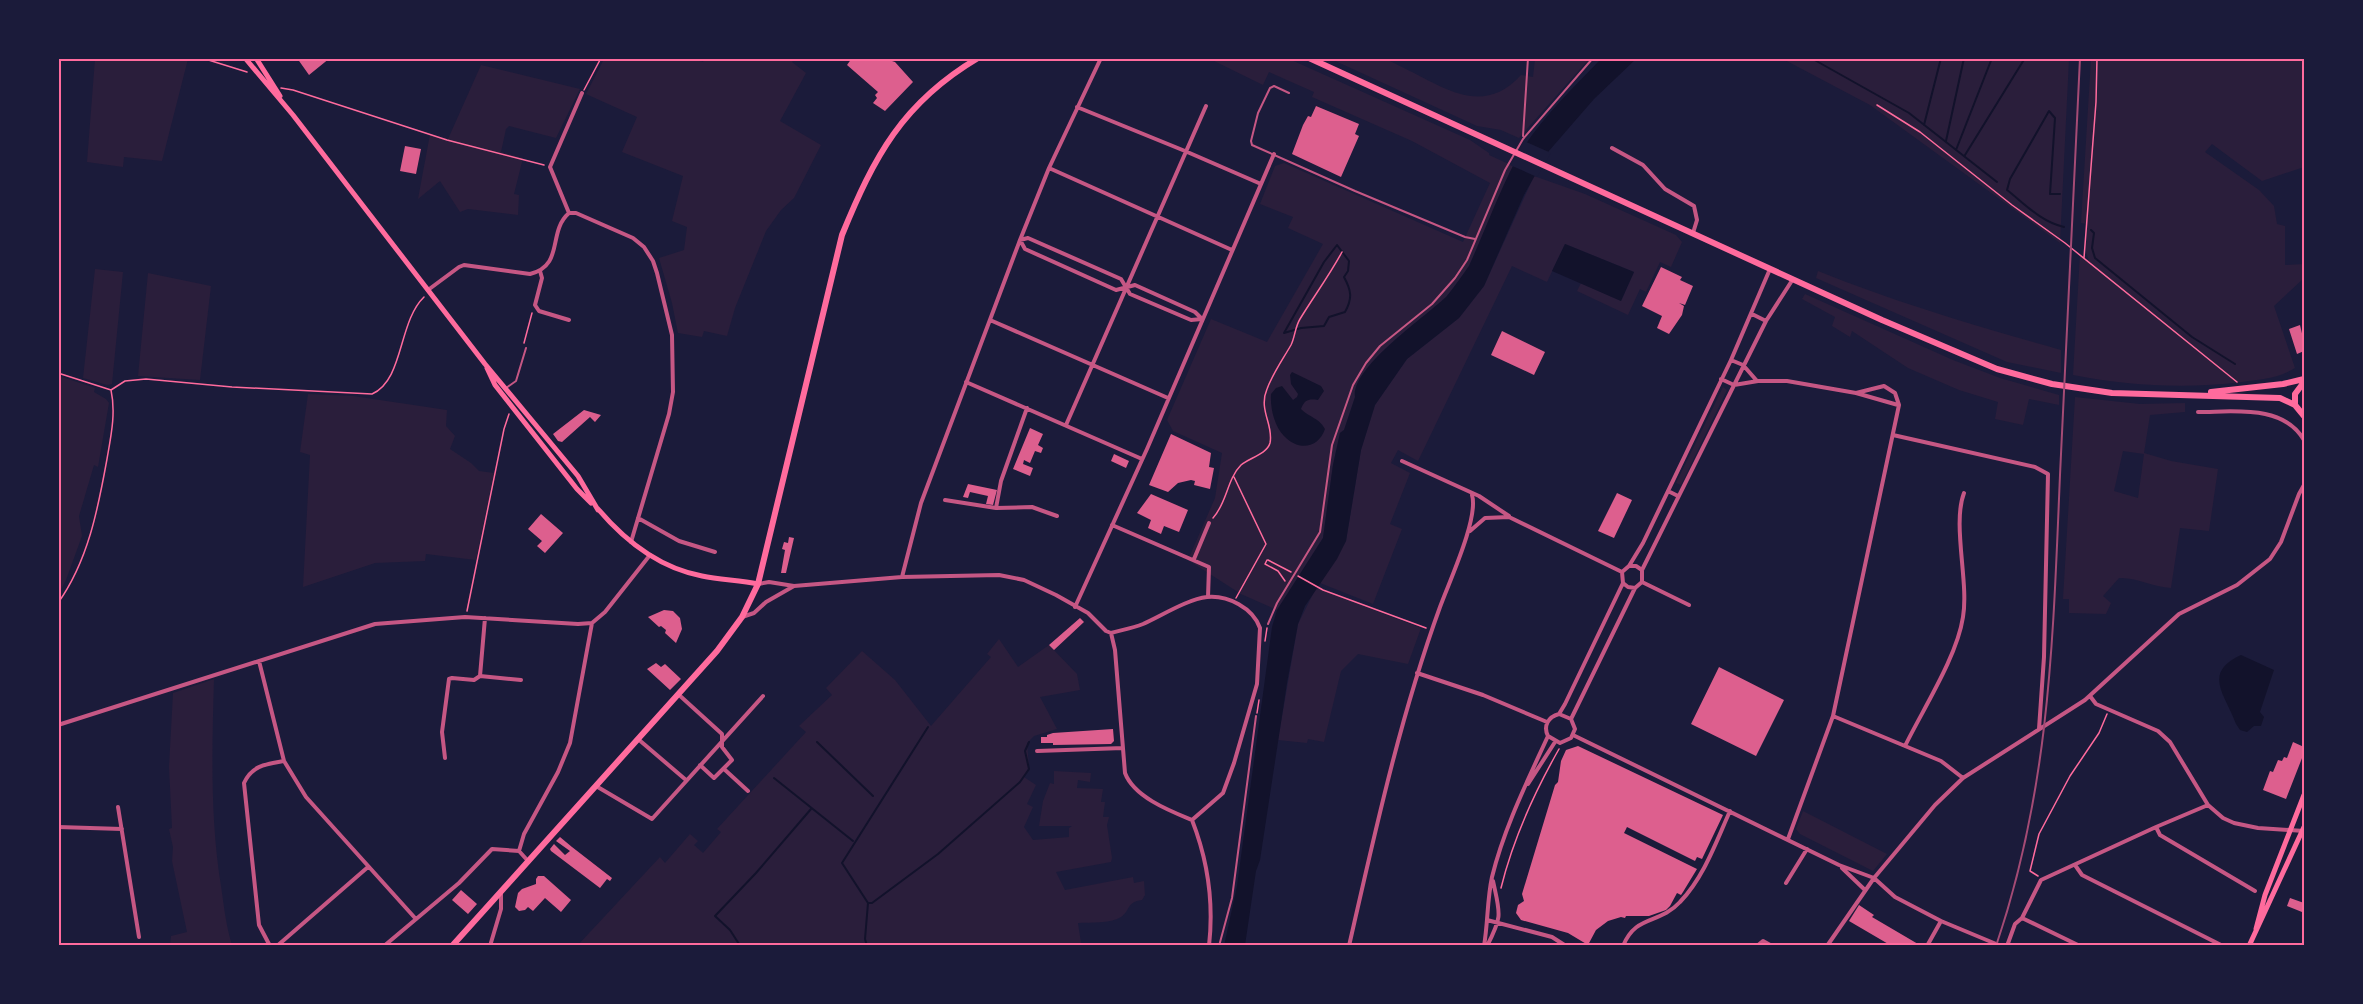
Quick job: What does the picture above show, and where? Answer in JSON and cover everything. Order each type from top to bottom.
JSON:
[{"type":"main road","points":[[245,58],[293,115],[485,364],[578,476],[598,510]]},
{"type":"main road","points":[[256,58],[293,115]]},
{"type":"main road","points":[[452,945],[717,651],[742,617],[758,584],[842,235],[859,194],[880,152],[903,121],[927,94],[956,71],[978,58]]},
{"type":"main road","points":[[1309,58],[1770,269],[1970,358],[2013,374],[2081,389],[2146,395],[2186,394],[2280,398],[2295,405],[2304,416]]},
{"type":"main road","points":[[485,364],[495,385],[577,489],[615,530],[666,565],[699,576],[758,584]]},
{"type":"main road","points":[[2186,394],[2304,381]]},
{"type":"main road","points":[[2295,405],[2295,394],[2304,381]]},
{"type":"main road","points":[[2256,929],[2265,895],[2304,795]]},
{"type":"main road","points":[[2249,945],[2304,830]]},
{"type":"street","points":[[902,578],[921,503],[1020,240],[1049,168],[1101,58]]},
{"type":"street","points":[[569,213],[550,167],[582,93]]},
{"type":"street","points":[[1065,425],[1206,106]]},
{"type":"street","points":[[1077,107],[1185,150],[1261,184]]},
{"type":"street","points":[[1612,148],[1642,165],[1665,189],[1694,206],[1697,220],[1693,232]]},
{"type":"street","points":[[1075,607],[1142,459],[1274,154]]},
{"type":"street","points":[[1049,168],[1233,250]]},
{"type":"street","points":[[429,291],[459,267],[465,265],[530,274],[540,271],[549,265],[561,222],[569,213],[576,213],[633,238],[644,247],[653,261],[669,321],[673,349],[673,392],[665,432],[638,518],[634,545]]},
{"type":"street","points":[[1020,240],[1029,238],[1121,279],[1130,294],[1191,320],[1202,319]]},
{"type":"street","points":[[1020,240],[1025,249],[1116,290],[1135,285],[1195,312],[1202,319]]},
{"type":"street","points":[[1622,572],[1636,556],[1668,491],[1731,360],[1770,269]]},
{"type":"street","points":[[540,271],[542,278],[535,305],[538,311],[569,320]]},
{"type":"street","points":[[1571,719],[1635,588],[1642,582],[1642,570],[1743,365],[1766,321],[1793,279]]},
{"type":"street","points":[[1752,314],[1766,321]]},
{"type":"street","points":[[990,320],[1168,398]]},
{"type":"street","points":[[1731,360],[1743,365],[1758,381]]},
{"type":"street","points":[[1721,379],[1734,385],[1758,381],[1787,381],[1856,393],[1899,405]]},
{"type":"street","points":[[966,382],[1142,459]]},
{"type":"street","points":[[1788,839],[1833,716],[1899,405],[1895,393],[1884,386],[1856,393]]},
{"type":"street","points":[[996,508],[1001,481],[1027,408]]},
{"type":"street","points":[[2198,412],[2261,412],[2291,424],[2304,440]]},
{"type":"street","points":[[1893,435],[2035,467],[2044,471],[2049,479],[2044,668],[2039,729]]},
{"type":"street","points":[[1402,461],[1472,495],[1479,496],[1509,517],[1622,572]]},
{"type":"street","points":[[1827,945],[1874,878],[1935,805],[1962,778],[2090,696],[2179,614],[2237,585],[2270,559],[2281,542],[2304,485]]},
{"type":"street","points":[[1668,491],[1678,496]]},
{"type":"street","points":[[1905,746],[1958,641],[1964,615],[1961,525],[1961,500],[1964,493]]},
{"type":"street","points":[[1349,945],[1380,812],[1417,673],[1469,531],[1475,504],[1472,495]]},
{"type":"street","points":[[945,500],[996,508],[1032,507],[1057,516]]},
{"type":"street","points":[[1469,531],[1485,518],[1509,517]]},
{"type":"street","points":[[638,518],[679,541],[715,552]]},
{"type":"street","points":[[1194,559],[1209,523]]},
{"type":"street","points":[[1112,525],[1209,567],[1208,597]]},
{"type":"street","points":[[58,725],[375,624],[465,617],[592,623],[605,612],[650,555]]},
{"type":"street","points":[[1629,566],[1636,566],[1642,570]]},
{"type":"street","points":[[1559,714],[1623,583],[1622,572]]},
{"type":"street","points":[[758,584],[769,582],[794,586],[902,578],[999,575],[1024,580],[1088,613],[1111,633],[1133,628],[1208,597],[1234,602],[1249,612],[1260,628],[1257,684],[1243,737],[1223,793],[1192,820]]},
{"type":"street","points":[[1642,582],[1689,605]]},
{"type":"street","points":[[1623,583],[1635,588]]},
{"type":"street","points":[[742,617],[753,613],[794,586]]},
{"type":"street","points":[[480,676],[485,618]]},
{"type":"street","points":[[519,851],[524,834],[558,772],[570,743],[592,623]]},
{"type":"street","points":[[1111,633],[1115,650],[1125,773],[1131,784],[1156,802],[1192,820],[1208,873],[1212,911],[1209,945]]},
{"type":"street","points":[[259,661],[284,761],[306,797],[415,918]]},
{"type":"street","points":[[1417,673],[1483,695],[1547,722]]},
{"type":"street","points":[[444,758],[441,732],[449,680],[452,678],[474,680],[480,676],[521,680]]},
{"type":"street","points":[[678,694],[722,734],[722,747],[732,760],[714,778],[700,765]]},
{"type":"street","points":[[596,786],[652,819],[763,696]]},
{"type":"street","points":[[2090,696],[2092,701],[2109,710],[2158,731],[2170,742],[2208,805],[2223,818],[2258,828],[2304,830]]},
{"type":"street","points":[[1523,792],[1557,743],[1568,741],[1573,735],[1575,729],[1571,719],[1559,714],[1547,722],[1545,728],[1548,736],[1557,743]]},
{"type":"street","points":[[1833,716],[1941,761],[1962,778]]},
{"type":"street","points":[[1573,735],[1839,865],[1874,878],[1895,897],[1941,921],[2001,945]]},
{"type":"street","points":[[1485,945],[1487,904],[1504,838],[1548,736]]},
{"type":"street","points":[[638,739],[686,780]]},
{"type":"street","points":[[1037,751],[1123,748]]},
{"type":"street","points":[[270,945],[259,925],[244,790],[247,776],[257,766],[284,761]]},
{"type":"street","points":[[724,769],[748,791]]},
{"type":"street","points":[[2007,945],[2014,924],[2022,918],[2039,882],[2208,805]]},
{"type":"street","points":[[118,807],[140,937]]},
{"type":"street","points":[[1623,945],[1628,934],[1637,925],[1670,912],[1689,892],[1703,869],[1730,811]]},
{"type":"street","points":[[58,827],[122,829]]},
{"type":"street","points":[[2156,827],[2160,835],[2255,891]]},
{"type":"street","points":[[384,945],[459,883],[492,849],[519,851],[528,861]]},
{"type":"street","points":[[1786,883],[1807,849]]},
{"type":"street","points":[[1839,865],[1865,890]]},
{"type":"street","points":[[2075,865],[2082,875],[2223,945]]},
{"type":"street","points":[[277,945],[368,867]]},
{"type":"street","points":[[1485,945],[1498,924],[1500,912],[1492,878]]},
{"type":"street","points":[[490,945],[501,909],[501,891]]},
{"type":"street","points":[[2022,918],[2080,945]]},
{"type":"street","points":[[1487,920],[1552,937],[1566,945]]},
{"type":"street","points":[[1927,945],[1941,921]]},
{"type":"street","points":[[1757,945],[1763,941],[1772,945]]},
{"type":"lane","points":[[1522,139],[1528,58]]},
{"type":"lane","points":[[1268,624],[1274,608],[1320,532],[1332,445],[1353,385],[1380,345],[1432,304],[1449,287],[1476,239],[1505,170],[1522,139],[1593,58]]},
{"type":"lane","points":[[1289,93],[1274,86],[1270,88],[1258,113],[1252,145],[1355,192],[1464,237],[1476,239]]},
{"type":"lane","points":[[506,388],[516,381],[526,348]]},
{"type":"lane","points":[[1218,945],[1232,898],[1256,716]]},
{"type":"path","points":[[202,58],[246,72],[255,71]]},
{"type":"path","points":[[582,93],[601,58]]},
{"type":"path","points":[[2084,258],[2096,102],[2097,58]]},
{"type":"path","points":[[274,87],[293,90],[447,140],[550,167]]},
{"type":"path","points":[[1876,105],[1920,132],[2084,258],[2246,388]]},
{"type":"path","points":[[1209,523],[1219,511],[1241,465],[1270,445],[1264,407],[1266,390],[1284,352],[1292,343],[1298,322],[1342,252]]},
{"type":"path","points":[[111,390],[125,381],[146,379],[232,387],[372,394],[378,391],[390,377],[410,316],[429,291]]},
{"type":"path","points":[[526,348],[523,345],[530,315],[537,308]]},
{"type":"path","points":[[58,373],[111,390]]},
{"type":"path","points":[[58,603],[84,553],[101,495],[113,422],[114,405],[111,390]]},
{"type":"path","points":[[465,617],[504,429],[507,417],[514,408]]},
{"type":"path","points":[[1234,476],[1266,544],[1234,602]]},
{"type":"path","points":[[1268,560],[1265,564],[1278,572],[1288,585]]},
{"type":"path","points":[[1323,590],[1432,630]]},
{"type":"path","points":[[2046,878],[2030,871],[2039,834],[2070,776],[2099,733],[2109,710]]},
{"type":"path","points":[[1500,890],[1507,862],[1534,793],[1557,743]]},
{"type":"shaded area","points":[[1364,57],[1386,60],[1449,90],[1478,97],[1507,88],[1521,75],[1533,77],[1535,59],[1589,59],[1519,138],[1501,130],[1477,126],[1331,59]]},
{"type":"shaded area","points":[[705,58],[794,59],[792,62],[806,73],[780,121],[821,145],[794,198],[781,210],[766,231],[735,308],[727,336],[704,331],[702,337],[678,333],[659,258],[684,250],[687,227],[672,221],[683,176],[622,152],[637,117],[586,94],[604,59],[692,59],[703,62]]},
{"type":"shaded area","points":[[95,59],[188,59],[162,161],[124,157],[123,167],[87,162]]},
{"type":"shaded area","points":[[1210,59],[1289,59],[1470,140],[1489,155],[1513,166],[1469,266],[1447,296],[1377,357],[1357,385],[1344,430],[1340,433],[1323,538],[1277,610],[1241,594],[1188,560],[1215,498],[1222,453],[1173,431],[1167,420],[1211,319],[1267,342],[1323,244],[1288,228],[1293,217],[1260,204],[1275,166],[1284,163],[1463,242],[1490,183],[1412,141],[1312,97],[1314,92],[1269,72],[1263,85]]},
{"type":"shaded area","points":[[1601,59],[1636,59],[1594,99],[1548,152],[1524,195],[1484,286],[1459,318],[1407,359],[1375,405],[1361,450],[1346,541],[1337,559],[1305,606],[1298,624],[1245,945],[1224,946],[1237,886],[1272,627],[1277,610],[1323,538],[1340,433],[1344,430],[1357,385],[1377,357],[1447,296],[1453,288],[1469,266],[1503,186],[1524,146],[1555,107]]},
{"type":"shaded area","points":[[1783,59],[2069,59],[2060,243],[1870,105]]},
{"type":"shaded area","points":[[2091,59],[2304,59],[2304,167],[2262,181],[2212,144],[2205,152],[2259,190],[2274,206],[2277,224],[2285,226],[2285,265],[2304,264],[2304,278],[2274,306],[2295,368],[2270,378],[2179,386],[2115,382],[2073,375],[2080,254],[2089,261],[2086,252],[2087,224],[2081,223]]},
{"type":"shaded area","points":[[481,65],[580,89],[556,138],[509,126],[506,129],[501,152],[523,158],[514,194],[519,195],[518,215],[468,209],[460,212],[440,181],[418,199],[430,134],[448,139]]},
{"type":"shaded area","points":[[1534,176],[1585,194],[1676,235],[1682,242],[1671,267],[1660,262],[1646,292],[1640,289],[1628,315],[1577,291],[1581,283],[1621,301],[1634,272],[1565,244],[1547,282],[1512,266],[1418,461],[1398,450],[1391,463],[1410,473],[1390,524],[1402,529],[1373,604],[1320,583],[1346,541],[1361,450],[1375,405],[1407,359],[1459,318],[1484,286]]},
{"type":"shaded area","points":[[1565,244],[1634,272],[1621,301],[1552,271]]},
{"type":"shaded area","points":[[95,269],[123,272],[112,384],[107,385],[83,378]]},
{"type":"shaded area","points":[[1818,271],[1939,314],[2061,350],[2061,373],[2007,362],[1816,278]]},
{"type":"shaded area","points":[[148,273],[211,286],[200,380],[138,376]]},
{"type":"shaded area","points":[[1805,294],[1953,360],[2000,378],[2059,395],[2059,405],[2029,399],[2023,425],[1995,419],[1998,402],[1959,390],[1908,368],[1852,331],[1850,337],[1832,326],[1835,317],[1802,299]]},
{"type":"shaded area","points":[[1292,372],[1321,386],[1324,391],[1318,400],[1308,400],[1301,409],[1320,422],[1325,429],[1318,441],[1307,446],[1295,444],[1284,436],[1275,422],[1272,410],[1271,394],[1276,388],[1282,386],[1293,400],[1297,397],[1298,394],[1291,384]]},
{"type":"shaded area","points":[[59,376],[95,388],[94,392],[109,403],[98,467],[94,465],[79,516],[82,536],[59,594]]},
{"type":"shaded area","points":[[1723,387],[1727,390],[1681,485],[1676,483]]},
{"type":"shaded area","points":[[308,394],[353,396],[447,410],[446,426],[455,436],[450,449],[479,471],[494,473],[476,560],[426,554],[425,561],[375,563],[303,587],[310,455],[300,452]]},
{"type":"shaded area","points":[[2075,397],[2140,404],[2185,403],[2185,412],[2150,415],[2144,453],[2171,461],[2218,469],[2209,531],[2180,528],[2171,588],[2119,578],[2103,596],[2111,603],[2106,614],[2069,613],[2069,599],[2063,599]],"holes":[[[2123,451],[2144,454],[2138,498],[2114,491]]]},
{"type":"shaded area","points":[[1316,588],[1421,628],[1408,664],[1358,654],[1341,671],[1324,742],[1308,739],[1307,743],[1278,740],[1298,624]]},
{"type":"shaded area","points":[[999,639],[1018,667],[1049,645],[1077,674],[1080,690],[1040,697],[1057,729],[1034,736],[1027,743],[1029,767],[1024,777],[1036,785],[1027,804],[1033,807],[1024,827],[1033,840],[1069,837],[1069,828],[1072,826],[1039,826],[1043,801],[1050,783],[1054,784],[1054,771],[1091,773],[1090,782],[1078,780],[1077,788],[1103,789],[1101,802],[1105,802],[1103,817],[1109,817],[1107,825],[1111,862],[1056,872],[1065,890],[1133,877],[1134,883],[1144,881],[1145,895],[1142,900],[1131,904],[1121,917],[1106,922],[1078,923],[1081,943],[1071,945],[577,946],[660,857],[665,863],[690,834],[698,841],[694,845],[703,853],[721,832],[717,829],[806,732],[799,726],[832,695],[826,688],[862,651],[895,680],[931,726],[991,657],[987,654]]},
{"type":"shaded area","points":[[2241,655],[2274,670],[2260,712],[2264,717],[2261,726],[2254,726],[2247,732],[2240,730],[2236,724],[2222,694],[2219,677],[2222,669],[2229,662]]},
{"type":"shaded area","points":[[214,679],[213,809],[217,860],[232,945],[170,945],[171,936],[187,932],[172,861],[173,847],[169,829],[172,828],[169,767],[173,693]]},
{"type":"shaded area","points":[[1803,811],[1887,854],[1873,871],[1800,834],[1796,829]]},
{"type":"pier","points":[[1524,141],[1551,153],[1537,177],[1510,165]]},
{"type":"building","points":[[297,58],[330,58],[309,75]]},
{"type":"building","points":[[852,58],[883,58],[895,62],[913,82],[885,111],[873,103],[878,92],[847,65]]},
{"type":"building","points":[[1316,106],[1359,124],[1355,134],[1359,136],[1341,177],[1292,154],[1303,125],[1308,116],[1311,117]]},
{"type":"building","points":[[405,146],[421,149],[416,174],[400,171]]},
{"type":"building","points":[[1661,267],[1682,277],[1680,280],[1693,286],[1685,305],[1679,303],[1684,306],[1682,315],[1669,334],[1657,328],[1662,316],[1642,306]]},
{"type":"building","points":[[2300,325],[2304,351],[2297,354],[2289,329]]},
{"type":"building","points":[[1502,331],[1545,352],[1534,375],[1491,355]]},
{"type":"building","points":[[584,410],[601,415],[595,422],[590,417],[562,442],[558,441],[553,434]]},
{"type":"building","points":[[1030,428],[1043,434],[1038,445],[1043,448],[1041,453],[1035,451],[1030,463],[1024,460],[1023,464],[1033,468],[1030,476],[1013,469]]},
{"type":"building","points":[[1171,434],[1211,453],[1209,467],[1214,468],[1210,489],[1194,485],[1195,481],[1191,480],[1178,483],[1168,492],[1149,485]]},
{"type":"building","points":[[1114,454],[1129,461],[1126,468],[1111,461]]},
{"type":"building","points":[[968,484],[997,490],[993,505],[986,504],[988,496],[970,492],[968,498],[963,497]]},
{"type":"building","points":[[1617,493],[1632,500],[1614,538],[1598,531]]},
{"type":"building","points":[[1151,494],[1188,510],[1179,532],[1164,526],[1161,534],[1148,528],[1151,520],[1137,513]]},
{"type":"building","points":[[541,514],[563,533],[545,553],[537,546],[542,541],[528,529]]},
{"type":"building","points":[[789,537],[794,538],[786,573],[781,573],[785,550],[782,549],[784,542],[788,543]]},
{"type":"building","points":[[664,610],[673,611],[680,618],[682,629],[676,643],[665,633],[666,630],[648,617]]},
{"type":"building","points":[[1080,618],[1084,622],[1054,650],[1049,645]]},
{"type":"building","points":[[656,663],[661,667],[665,664],[681,679],[670,690],[647,669]]},
{"type":"building","points":[[1719,667],[1784,700],[1756,756],[1691,724]]},
{"type":"building","points":[[1113,729],[1114,741],[1111,744],[1053,745],[1053,743],[1041,743],[1041,737],[1047,737],[1053,733]]},
{"type":"building","points":[[2293,742],[2304,747],[2304,753],[2286,799],[2263,790],[2270,771],[2273,772],[2278,760],[2282,761],[2284,757],[2287,758]]},
{"type":"building","points":[[1578,746],[1723,815],[1702,859],[1697,857],[1695,861],[1627,827],[1624,833],[1697,869],[1681,895],[1677,893],[1666,910],[1649,916],[1626,916],[1608,921],[1596,930],[1588,945],[1568,933],[1521,920],[1516,913],[1518,905],[1524,901],[1522,894],[1555,785],[1558,782],[1561,761],[1566,750]]},
{"type":"building","points":[[560,837],[612,878],[610,881],[607,879],[600,888],[551,851],[554,844],[565,855],[570,851],[556,841]]},
{"type":"building","points":[[538,876],[544,876],[571,900],[561,912],[545,898],[533,911],[528,907],[519,911],[515,907],[518,893],[536,884]]},
{"type":"building","points":[[461,890],[477,904],[468,914],[452,900]]},
{"type":"building","points":[[2290,898],[2304,903],[2302,912],[2287,906]]},
{"type":"building","points":[[1859,905],[1874,915],[1872,917],[1918,944],[1890,945],[1849,921]]},
{"type":"waterway","points":[[1811,58],[1909,113],[1997,182]]},
{"type":"waterway","points":[[1924,125],[1941,58]]},
{"type":"waterway","points":[[1946,141],[1964,58]]},
{"type":"waterway","points":[[1956,150],[1992,58]]},
{"type":"waterway","points":[[1965,155],[2025,58]]},
{"type":"waterway","points":[[2007,190],[2010,179],[2049,111],[2055,118],[2050,194],[2060,194]]},
{"type":"waterway","points":[[2007,190],[2041,217],[2064,227]]},
{"type":"waterway","points":[[2091,230],[2094,233],[2092,248],[2095,258],[2192,337],[2235,364]]},
{"type":"waterway","points":[[1337,245],[1349,261],[1348,271],[1344,277],[1350,290],[1350,298],[1345,312],[1329,317],[1324,326],[1301,328],[1284,333],[1324,262],[1337,245]]},
{"type":"waterway","points":[[867,946],[865,939],[868,903],[842,863],[928,727]]},
{"type":"waterway","points":[[817,742],[873,796]]},
{"type":"waterway","points":[[868,903],[872,903],[938,854],[1020,782],[1029,769],[1025,751],[1029,742]]},
{"type":"waterway","points":[[774,778],[853,841]]},
{"type":"waterway","points":[[737,946],[739,944],[730,930],[715,916],[756,873],[811,809]]},
{"type":"railway","points":[[1996,946],[2028,829],[2046,713],[2055,596],[2080,58]]}]
